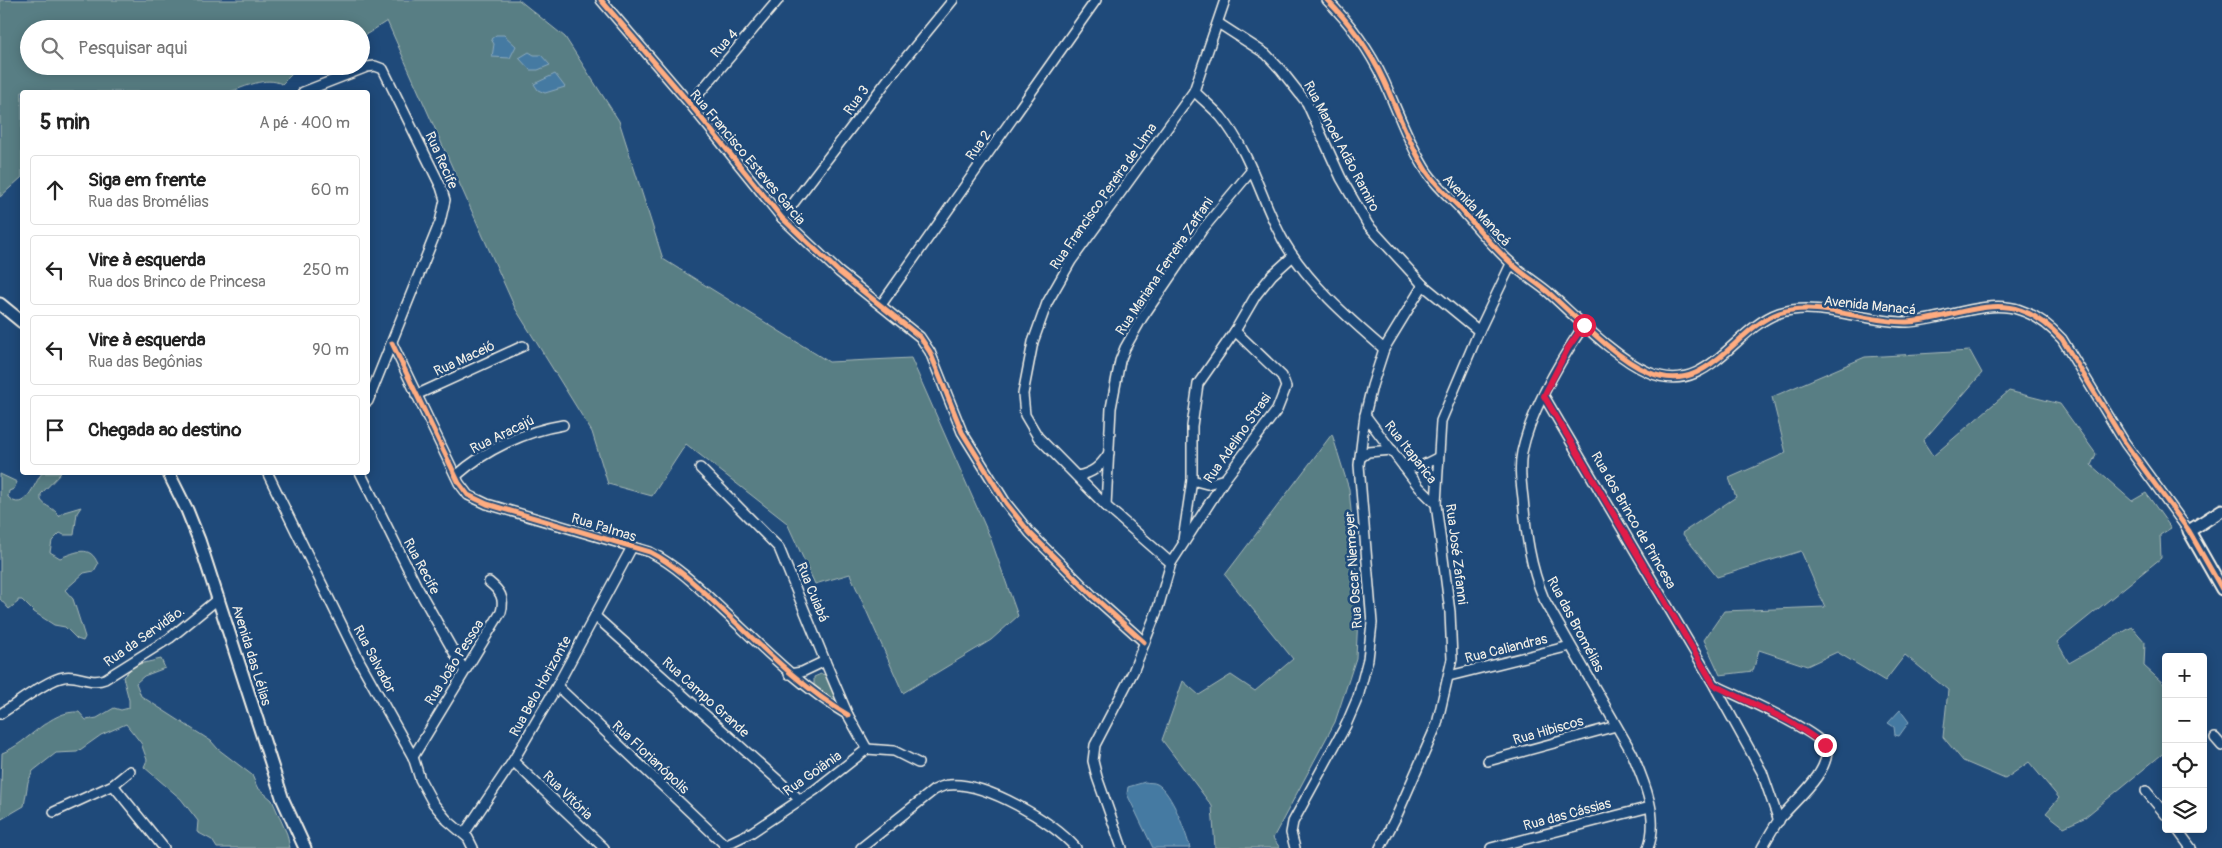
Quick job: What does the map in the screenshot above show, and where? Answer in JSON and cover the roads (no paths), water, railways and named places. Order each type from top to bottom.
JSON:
[{"type":"street","name":"Rua Francisco Esteves Garcia","points":[[601,0],[690,104],[782,218],[839,272],[915,332],[924,343],[962,432],[1018,519],[1094,597],[1144,642]]},
{"type":"street","name":"Rua 4","points":[[690,104],[778,0]]},
{"type":"street","name":"Rua 3","points":[[782,218],[890,77],[953,0]]},
{"type":"street","name":"Rua 2","points":[[881,305],[1096,0]]},
{"type":"street","name":"Rua Francisco Pereira de Lima","points":[[1171,563],[1106,506],[1038,437],[1025,415],[1024,387],[1033,342],[1047,302],[1071,261],[1194,91],[1225,0]]},
{"type":"street","name":"Avenida Manacá","points":[[1327,0],[1354,31],[1373,60],[1410,141],[1428,173],[1512,264],[1546,290],[1584,325],[1646,372],[1673,378],[1684,377],[1705,368],[1756,327],[1774,316],[1788,311],[1825,311],[1904,322],[1932,320],[1984,308],[2001,307],[2019,310],[2051,328],[2062,339],[2125,443],[2189,531],[2222,589]]},
{"type":"street","name":"Rua Manoel Adão Ramiro","points":[[1218,23],[1266,54],[1296,87],[1313,116],[1358,211],[1368,225],[1423,285],[1479,331]]},
{"type":"street","name":"Rua Recife","points":[[370,67],[375,66],[383,69],[444,195],[440,222],[370,396]]},
{"type":"street","name":"Rua Recife","points":[[308,90],[347,75]]},
{"type":"street","points":[[1194,91],[1223,119],[1245,155],[1282,238],[1293,256],[1347,317],[1384,348]]},
{"type":"street","name":"Rua Mariana Ferreira Zaffani","points":[[1106,506],[1111,408],[1120,361],[1130,338],[1202,230],[1252,170]]},
{"type":"street","points":[[1183,543],[1192,480],[1192,426],[1198,384],[1235,331],[1256,295],[1272,275],[1293,256]]},
{"type":"street","name":"Rua José Zafanni","points":[[1380,848],[1437,724],[1449,676],[1453,642],[1436,504],[1437,458],[1441,420],[1479,331],[1512,264]]},
{"type":"street","name":"Rua Oscar Niemeyer","points":[[1295,848],[1291,833],[1293,822],[1346,725],[1358,697],[1368,659],[1372,623],[1360,483],[1360,458],[1365,415],[1384,348],[1423,285]]},
{"type":"street","points":[[0,304],[20,320]]},
{"type":"street","name":"Rua das Bromélias","points":[[1584,325],[1568,348],[1544,396],[1522,452],[1520,463],[1524,511],[1533,572],[1544,599],[1641,773],[1650,807],[1652,828],[1648,848]]},
{"type":"street","name":"Rua Adelino Strasi","points":[[1122,848],[1097,777],[1093,755],[1095,745],[1133,672],[1158,608],[1171,563],[1225,479],[1277,410],[1286,388],[1282,376],[1235,331]]},
{"type":"street","name":"Rua Palmas","points":[[392,343],[463,490],[474,499],[659,557],[682,573],[789,674],[848,715]]},
{"type":"street","name":"Rua Maceió","points":[[416,395],[523,346]]},
{"type":"street","name":"Rua dos Brinco de Princesa","points":[[1544,396],[1714,685],[1762,772],[1779,821]]},
{"type":"street","name":"Rua Itaparica","points":[[1365,415],[1404,467],[1436,504]]},
{"type":"street","name":"Rua Aracajú","points":[[456,476],[474,461],[529,434],[563,425]]},
{"type":"street","points":[[1360,458],[1368,452],[1392,450]]},
{"type":"street","points":[[1077,476],[1090,473],[1096,469],[1109,453]]},
{"type":"street","points":[[1404,467],[1419,467],[1437,458]]},
{"type":"street","name":"Rua Cuiabá","points":[[700,468],[779,548],[824,661],[848,715],[867,749]]},
{"type":"street","name":"Avenida das Lélias","points":[[170,475],[187,510],[219,598],[283,800],[305,848]]},
{"type":"street","name":"Rua Salvador","points":[[268,475],[360,662],[413,757],[420,779],[433,803],[447,820],[466,836],[474,848]]},
{"type":"street","name":"Rua Recife","points":[[361,475],[416,585],[464,670]]},
{"type":"street","points":[[1192,480],[1207,484],[1225,479]]},
{"type":"street","points":[[2189,531],[2222,510]]},
{"type":"street","name":"Rua Belo Horizonte","points":[[466,836],[557,686],[632,547]]},
{"type":"street","name":"Rua João Pessoa","points":[[413,757],[464,670],[501,612],[503,606],[502,596],[489,582]]},
{"type":"street","name":"Rua da Servidão.","points":[[0,714],[60,678],[71,676],[94,682],[105,679],[170,638],[219,598]]},
{"type":"street","name":"Rua Campo Grande","points":[[595,616],[799,799]]},
{"type":"street","name":"Rua Caliandras","points":[[1449,676],[1570,646]]},
{"type":"street","points":[[789,674],[802,672],[824,661]]},
{"type":"street","points":[[1714,685],[1791,722],[1825,745],[1828,753],[1806,792],[1779,821],[1762,848]]},
{"type":"street","name":"Rua Florianópolis","points":[[557,686],[725,847]]},
{"type":"street","name":"Rua Hibiscos","points":[[1488,761],[1616,726]]},
{"type":"street","points":[[2216,738],[2222,746]]},
{"type":"street","points":[[867,749],[894,751],[918,763]]},
{"type":"street","name":"Rua Goiânia","points":[[725,847],[752,832],[833,778],[867,749]]},
{"type":"street","name":"Rua Vitória","points":[[513,761],[604,848]]},
{"type":"street","points":[[54,812],[113,785],[130,770]]},
{"type":"street","points":[[113,785],[164,848]]},
{"type":"street","points":[[861,848],[934,790],[947,785],[970,786],[1008,801],[1066,837],[1076,848]]},
{"type":"street","points":[[2146,791],[2162,810]]},
{"type":"street","name":"Rua das Cássias","points":[[1491,848],[1650,807]]},
{"type":"street","points":[[2180,833],[2192,848]]},
{"type":"street","points":[[466,836],[482,848]]},
{"type":"water","points":[[496,35],[504,35],[516,46],[510,58],[492,57],[494,44],[491,39]]},
{"type":"water","points":[[529,52],[534,55],[541,55],[550,65],[538,70],[530,70],[519,58]]},
{"type":"water","points":[[555,74],[565,87],[545,93],[538,90],[534,84]]},
{"type":"water","points":[[1900,710],[1909,722],[1899,736],[1895,735],[1894,727],[1888,723]]},
{"type":"water","points":[[1145,782],[1157,784],[1168,795],[1178,813],[1190,848],[1153,848],[1127,794],[1128,787]]}]
